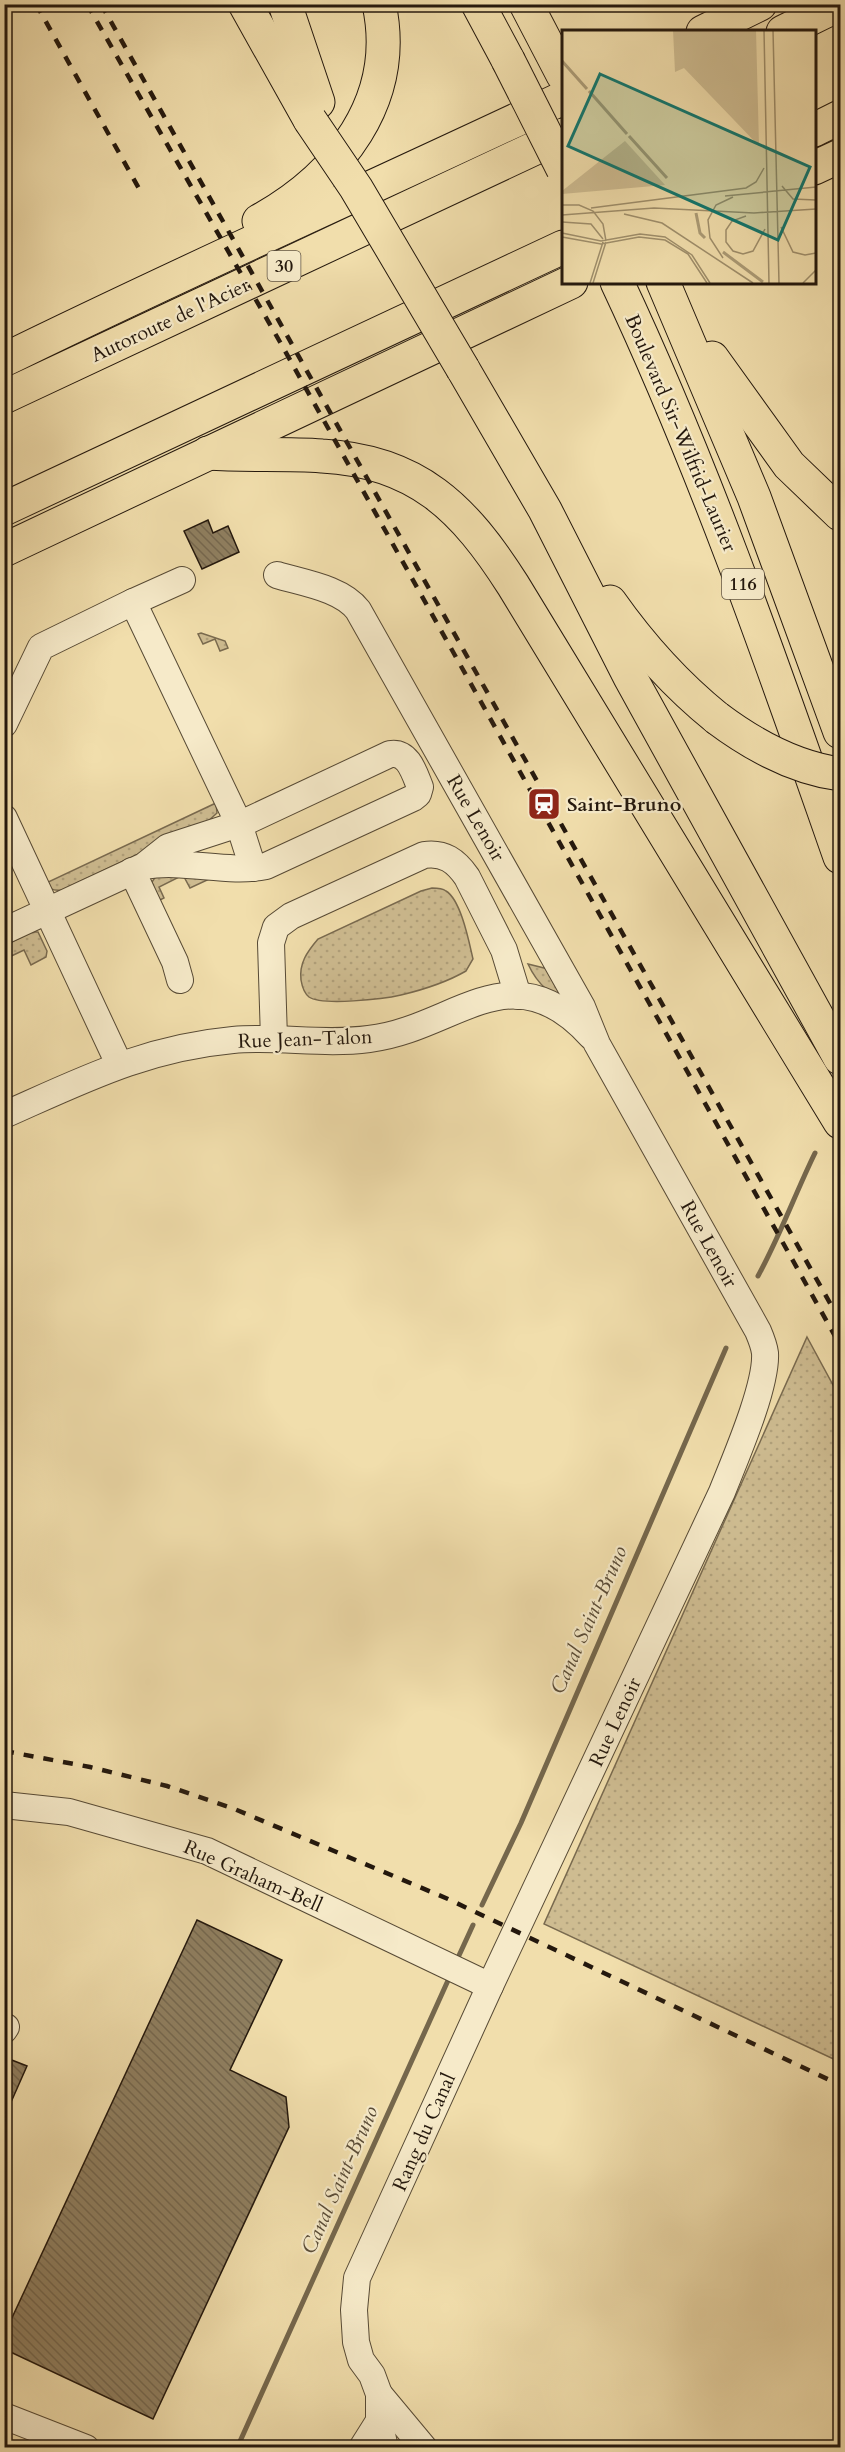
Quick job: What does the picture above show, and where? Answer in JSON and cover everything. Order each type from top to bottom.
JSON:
[{"type":"highway","points":[[245,4],[316,116],[544,510],[645,705],[840,1058]]},
{"type":"highway","points":[[285,4],[316,116]]},
{"type":"highway","points":[[104,311],[273,213],[305,192],[332,167],[359,129],[377,80],[382,46],[379,4]]},
{"type":"highway","points":[[478,4],[562,167]]},
{"type":"highway","points":[[526,4],[562,73]]},
{"type":"highway","points":[[696,30],[732,4]]},
{"type":"highway","points":[[707,30],[760,4]]},
{"type":"highway","points":[[787,30],[840,4]]},
{"type":"highway","points":[[4,360],[104,311],[193,272],[562,98]]},
{"type":"highway","points":[[815,129],[840,117]]},
{"type":"highway","name":"Autoroute de l'Acier","points":[[4,397],[562,135]]},
{"type":"highway","points":[[815,167],[840,156]]},
{"type":"highway","points":[[815,174],[840,171]]},
{"type":"highway","points":[[4,509],[562,248]]},
{"type":"highway","points":[[4,550],[567,284]]},
{"type":"highway","name":"Boulevard Sir-Wilfrid-Laurier","points":[[618,284],[685,436],[731,551],[840,857]]},
{"type":"highway","points":[[666,290],[774,447],[801,478],[840,514]]},
{"type":"highway","name":"Boulevard Sir-Wilfrid-Laurier","points":[[666,290],[758,507],[840,732]]},
{"type":"highway","points":[[208,453],[248,456],[324,456],[380,466],[416,480],[433,491],[468,522],[513,585],[840,1122]]},
{"type":"highway","points":[[544,510],[643,646],[670,677],[735,731],[774,753],[814,769],[840,774]]},
{"type":"street","name":"Rue Lenoir","points":[[278,575],[338,595],[355,607],[478,820],[582,1007],[597,1044],[758,1331],[765,1352],[760,1384],[747,1427],[722,1492],[490,1986]]},
{"type":"street","points":[[4,724],[40,647],[182,580]]},
{"type":"street","points":[[133,602],[239,824],[253,868]]},
{"type":"street","points":[[4,931],[138,868],[168,847],[239,824],[393,753],[405,756],[420,787],[418,794],[403,803],[278,862],[253,868],[179,863],[138,868]]},
{"type":"street","points":[[4,818],[119,1064]]},
{"type":"street","points":[[461,867],[474,847],[478,820]]},
{"type":"street","points":[[274,1040],[271,943],[272,934],[281,922],[423,855],[441,855],[461,867],[504,950],[518,996]]},
{"type":"street","points":[[138,868],[180,980]]},
{"type":"street","name":"Rue Jean-Talon","points":[[4,1115],[119,1064],[181,1047],[235,1040],[372,1039],[415,1027],[480,1000],[503,995],[518,996],[553,1007],[579,1024],[597,1044]]},
{"type":"street","name":"Rue Graham-Bell","points":[[4,1805],[69,1812],[207,1851],[490,1986]]},
{"type":"street","name":"Rang du Canal","points":[[379,2394],[372,2375],[361,2360],[356,2342],[354,2310],[357,2278],[490,1986]]},
{"type":"street","points":[[379,2394],[379,2421],[385,2448]]},
{"type":"street","points":[[379,2394],[424,2448]]},
{"type":"street","points":[[4,2415],[86,2448]]},
{"type":"street","points":[[362,2448],[379,2421]]},
{"type":"shaded area","points":[[198,634],[225,641],[228,648],[220,651],[215,639],[203,644]]},
{"type":"shaded area","points":[[216,803],[217,813],[207,822],[62,890],[52,890],[46,883]]},
{"type":"shaded area","points":[[165,872],[206,872],[218,875],[190,888],[183,875],[159,887],[164,898],[160,900],[154,891],[152,882],[156,876]]},
{"type":"shaded area","points":[[432,888],[446,891],[460,912],[473,959],[466,971],[451,979],[393,997],[326,1001],[316,1000],[307,995],[301,982],[301,968],[307,953],[318,939]]},
{"type":"shaded area","points":[[32,932],[38,932],[47,951],[46,957],[31,965],[24,950],[5,959],[5,945]]},
{"type":"shaded area","points":[[528,964],[556,971],[580,1012],[543,987]]},
{"type":"shaded area","points":[[807,1337],[840,1398],[840,2062],[544,1924]]},
{"type":"building","points":[[208,520],[213,533],[228,526],[239,552],[202,569],[184,531]]},
{"type":"building","points":[[197,1920],[282,1960],[230,2070],[286,2097],[289,2127],[153,2419],[4,2349],[4,2335]]},
{"type":"building","points":[[4,2057],[27,2066],[4,2118]]},
{"type":"waterway","name":"Canal Saint-Bruno","points":[[758,1276],[815,1153]]},
{"type":"waterway","name":"Canal Saint-Bruno","points":[[482,1905],[521,1823],[726,1348]]},
{"type":"waterway","name":"Canal Saint-Bruno","points":[[456,1962],[473,1925]]},
{"type":"waterway","name":"Canal Saint-Bruno","points":[[237,2448],[450,1976]]},
{"type":"railway","points":[[36,4],[142,194]]},
{"type":"railway","points":[[87,4],[280,342],[840,1345]]},
{"type":"railway","points":[[101,4],[840,1321]]},
{"type":"railway","points":[[4,1751],[90,1767],[167,1786],[232,1808],[448,1899],[840,2085]]},
{"type":"place","name":"Saint-Bruno","points":[[544,804]]}]
